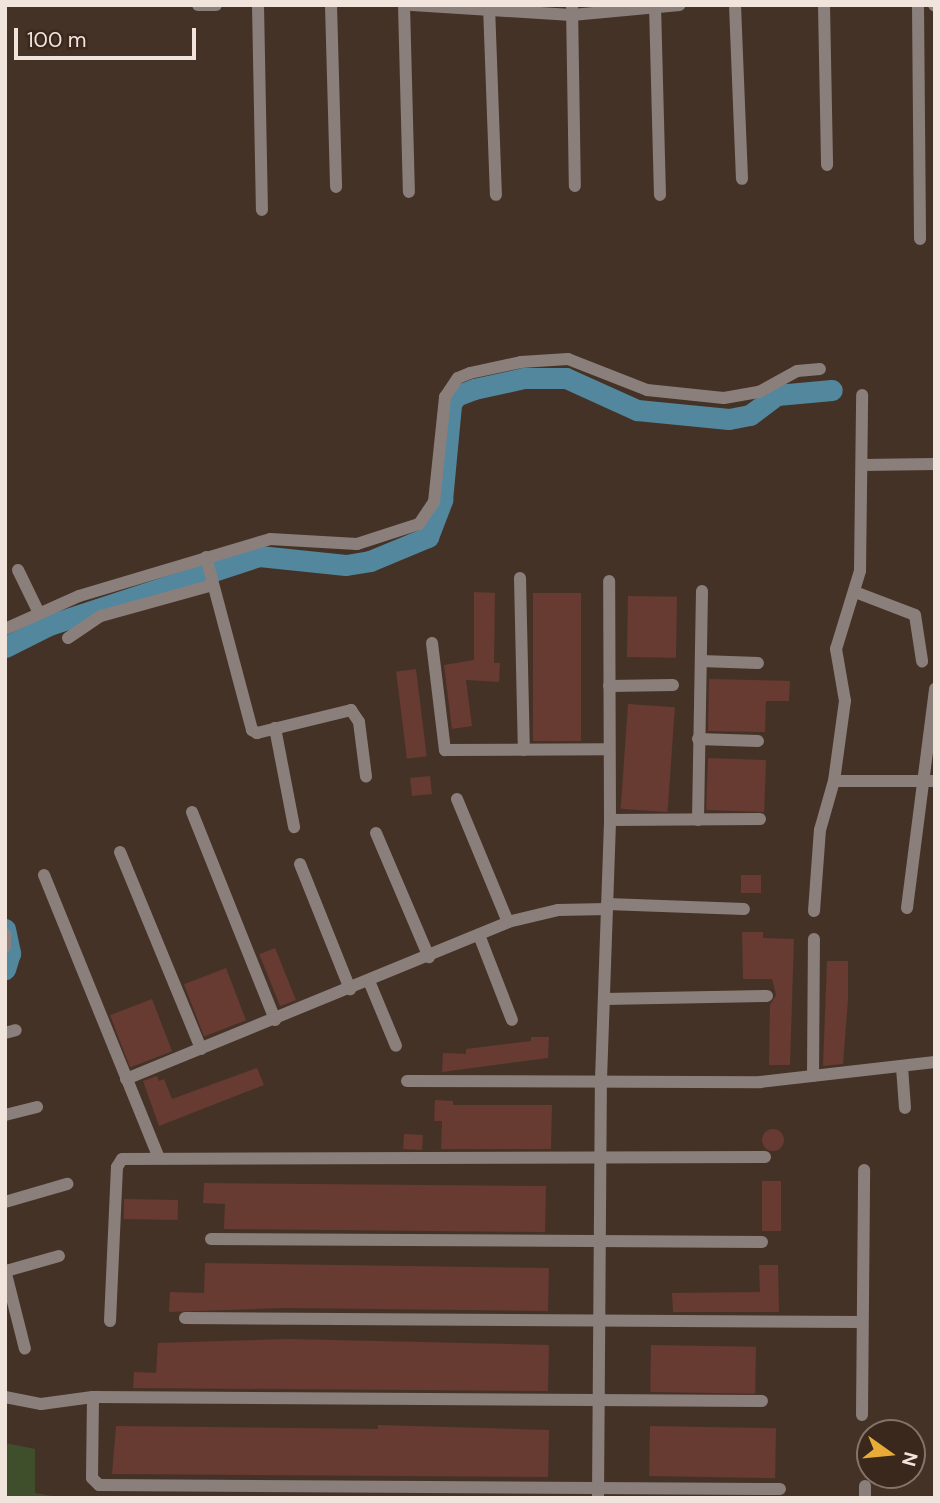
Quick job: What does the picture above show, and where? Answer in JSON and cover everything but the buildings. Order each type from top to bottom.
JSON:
[{"type":"street","points":[[198,5],[216,5]]},
{"type":"street","points":[[258,5],[262,210]]},
{"type":"street","points":[[331,5],[336,187]]},
{"type":"street","points":[[404,5],[409,192]]},
{"type":"street","points":[[412,5],[572,10],[680,5]]},
{"type":"street","points":[[735,5],[742,179]]},
{"type":"street","points":[[824,5],[827,165]]},
{"type":"street","points":[[918,5],[920,239]]},
{"type":"street","points":[[655,8],[660,195]]},
{"type":"street","points":[[489,9],[496,195]]},
{"type":"street","points":[[572,10],[575,186]]},
{"type":"street","points":[[5,629],[39,612],[285,537],[356,544],[419,524],[434,502],[445,397],[458,378],[470,373],[568,359],[647,390],[724,398],[759,392],[797,371],[820,369]]},
{"type":"street","points":[[814,911],[820,830],[834,781],[845,701],[836,649],[855,592],[862,545],[862,395]]},
{"type":"street","points":[[862,465],[935,464]]},
{"type":"street","points":[[207,561],[249,726],[257,733],[351,710],[359,722],[366,777]]},
{"type":"street","points":[[18,570],[39,612]]},
{"type":"street","points":[[520,578],[524,750]]},
{"type":"street","points":[[598,1494],[601,1080],[610,820],[609,582]]},
{"type":"street","points":[[68,638],[101,617],[213,584]]},
{"type":"street","points":[[698,820],[702,591]]},
{"type":"street","points":[[855,592],[915,615],[922,661]]},
{"type":"street","points":[[432,643],[442,746],[450,751],[609,749]]},
{"type":"street","points":[[701,661],[758,663]]},
{"type":"street","points":[[609,685],[673,685]]},
{"type":"street","points":[[906,908],[928,782],[935,689]]},
{"type":"street","points":[[275,728],[294,827]]},
{"type":"street","points":[[698,739],[758,741]]},
{"type":"street","points":[[834,781],[928,782]]},
{"type":"street","points":[[457,799],[508,922]]},
{"type":"street","points":[[192,812],[275,1020]]},
{"type":"street","points":[[610,820],[760,819]]},
{"type":"street","points":[[376,833],[429,957]]},
{"type":"street","points":[[120,852],[201,1049]]},
{"type":"street","points":[[300,864],[350,989]]},
{"type":"street","points":[[44,875],[158,1156]]},
{"type":"street","points":[[126,1079],[429,957],[508,922],[558,910],[607,907],[744,909]]},
{"type":"street","points":[[5,934],[5,947]]},
{"type":"street","points":[[478,935],[512,1020]]},
{"type":"street","points":[[813,1076],[814,939]]},
{"type":"street","points":[[369,981],[396,1046]]},
{"type":"street","points":[[605,999],[767,996]]},
{"type":"street","points":[[407,1081],[760,1082],[935,1062]]},
{"type":"street","points":[[902,1067],[905,1108]]},
{"type":"street","points":[[5,1115],[37,1107]]},
{"type":"street","points":[[110,1321],[117,1167],[122,1159],[158,1156],[601,1161],[765,1157]]},
{"type":"street","points":[[862,1416],[864,1170]]},
{"type":"street","points":[[6,1200],[67,1184]]},
{"type":"street","points":[[211,1239],[762,1242]]},
{"type":"street","points":[[25,1349],[5,1271],[59,1256]]},
{"type":"street","points":[[185,1318],[862,1322]]},
{"type":"street","points":[[5,1397],[41,1404],[93,1397],[762,1401]]},
{"type":"street","points":[[93,1397],[92,1478],[99,1485],[598,1494],[780,1489]]},
{"type":"green space","points":[[5,1443],[35,1449],[35,1493],[63,1498],[5,1498]]},
{"type":"waterway","points":[[5,647],[49,625],[259,556],[346,565],[370,561],[428,537],[442,500],[451,404],[456,396],[474,389],[524,378],[566,378],[637,410],[729,419],[750,415],[777,395],[832,390]]},
{"type":"waterway","points":[[5,929],[10,953],[5,969]]}]
